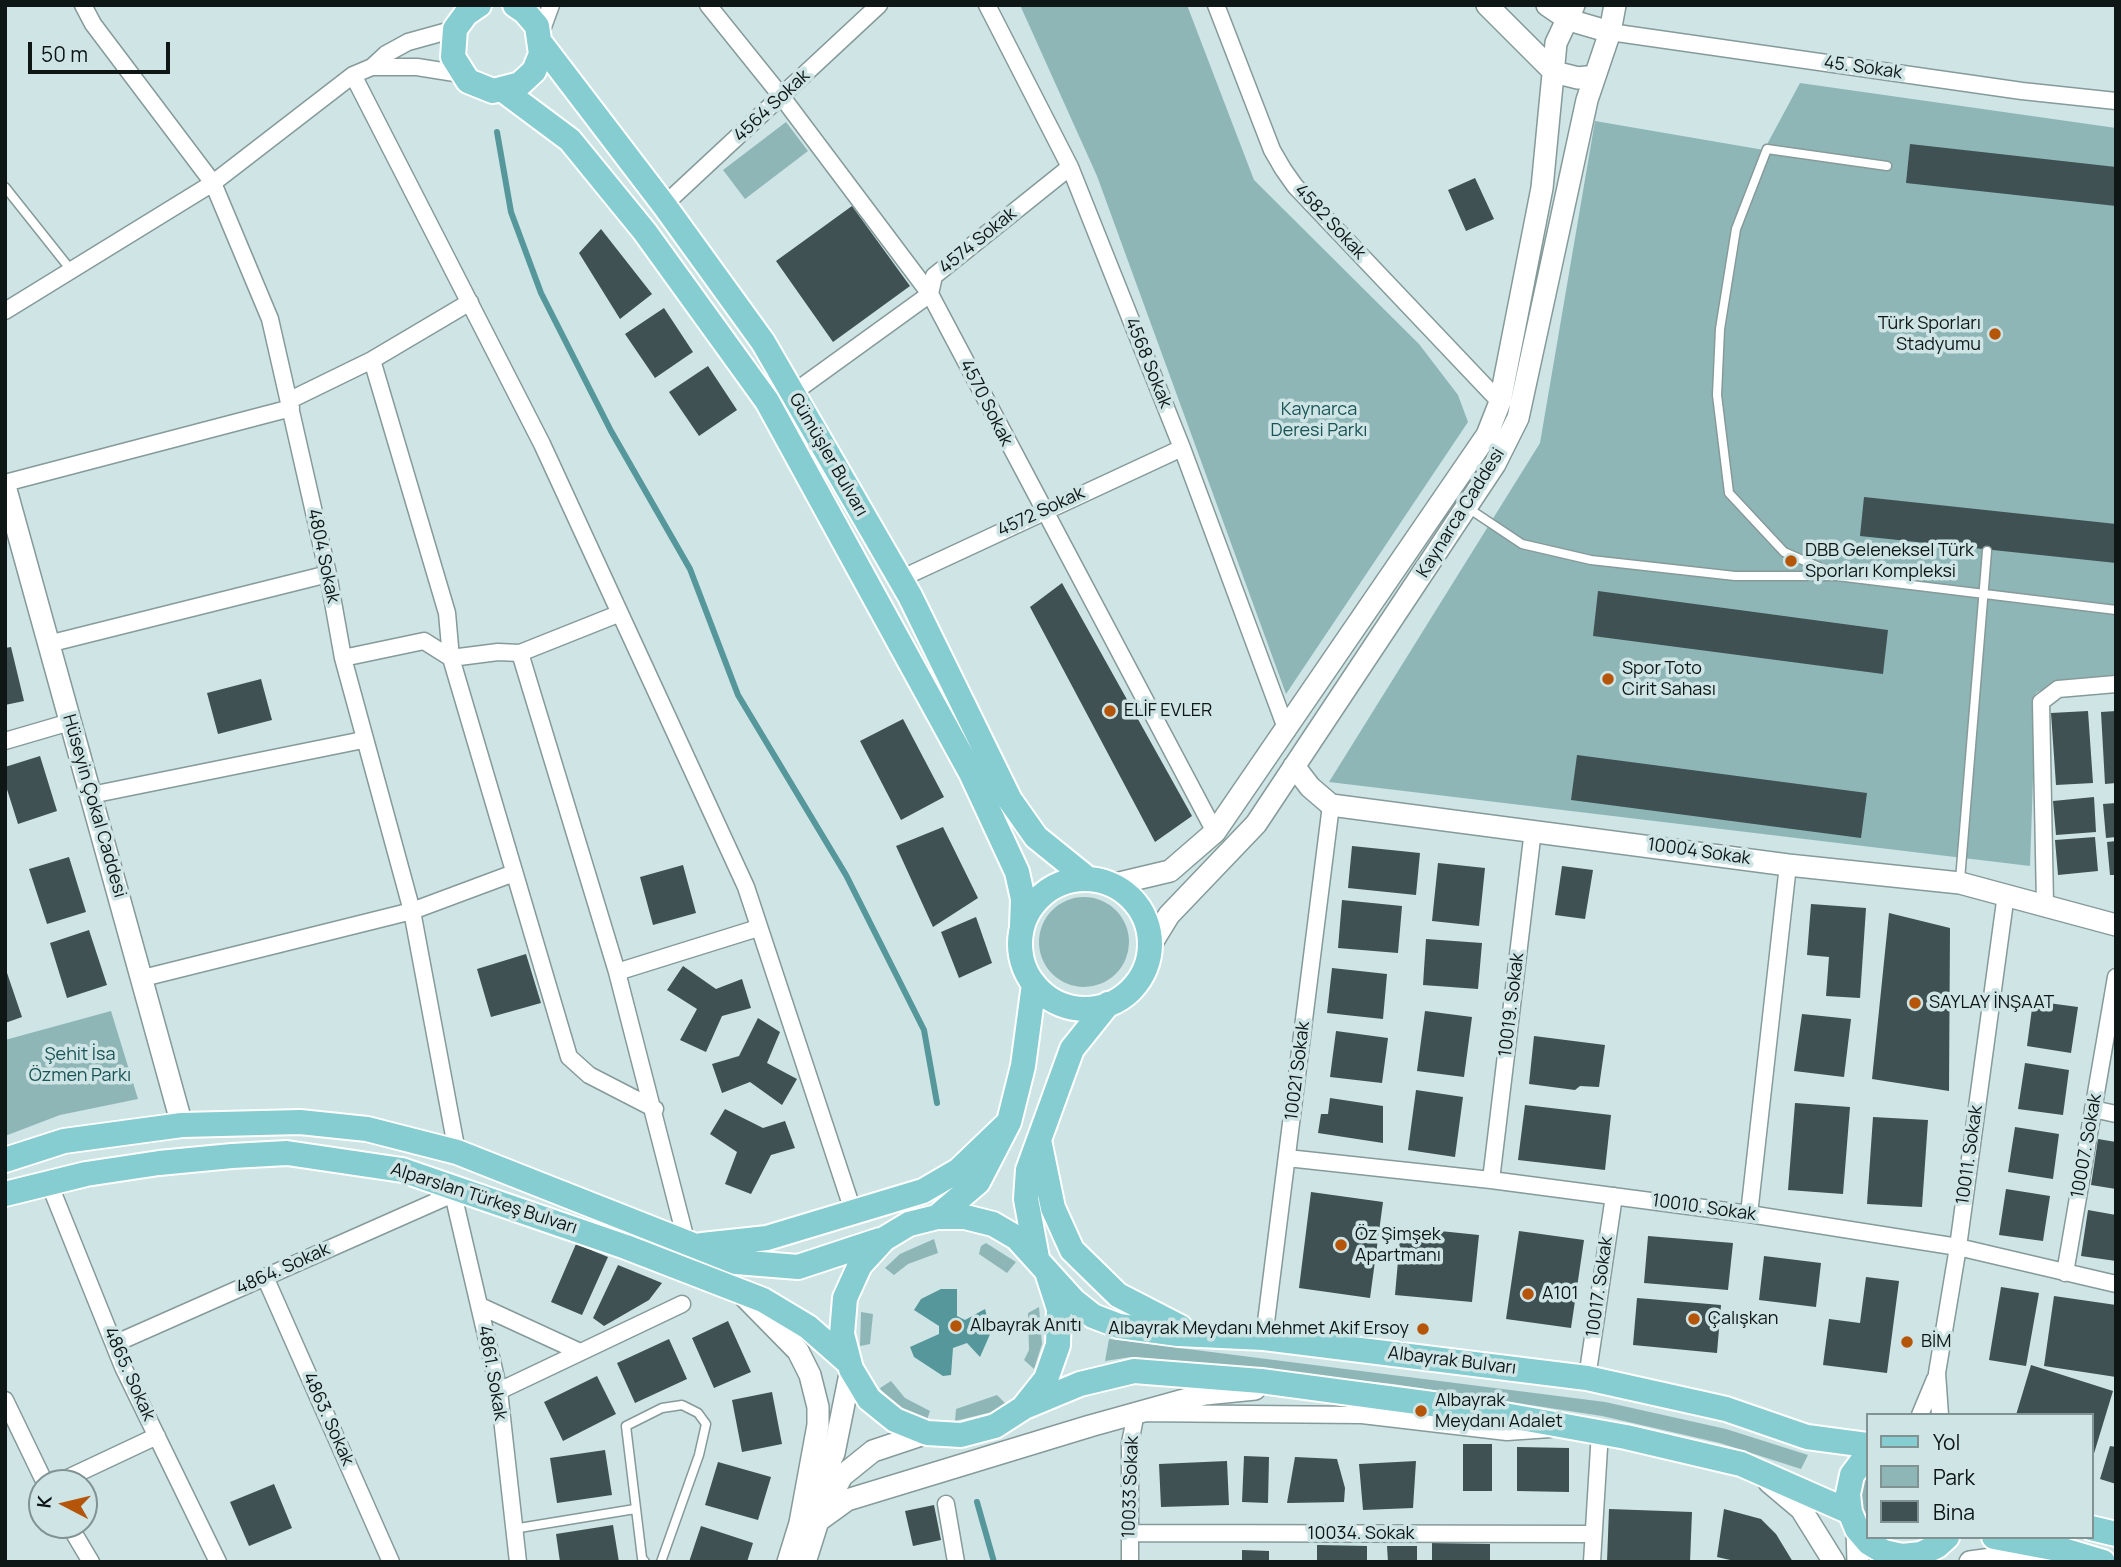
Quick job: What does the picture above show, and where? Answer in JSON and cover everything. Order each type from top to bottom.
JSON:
[{"type":"main road","name":"Gümüşler Bulvarı","points":[[515,5],[532,18],[541,40],[763,342],[900,579],[1010,800],[1036,837],[1099,882]]},
{"type":"main road","points":[[460,15],[452,48],[461,74],[476,86],[503,90],[520,84],[534,71],[541,40]]},
{"type":"main road","name":"Gümüşler Bulvarı","points":[[503,90],[570,140],[645,232],[767,401],[977,785],[1017,872],[1023,899],[1021,927]]},
{"type":"main road","name":"Kaynarca Caddesi","points":[[1021,927],[1031,906],[1046,891],[1065,881],[1099,882]]},
{"type":"main road","points":[[1099,882],[1124,892],[1139,907],[1147,926],[1150,946]]},
{"type":"main road","points":[[937,1217],[978,1182],[996,1154],[1009,1122],[1023,1066],[1034,984],[1025,971],[1020,949],[1021,927]]},
{"type":"main road","name":"Kaynarca Caddesi","points":[[1034,984],[1055,1002],[1076,1009],[1098,1008],[1119,1000],[1136,985],[1146,967],[1150,946]]},
{"type":"main road","name":"Kaynarca Caddesi","points":[[1043,1267],[1026,1199],[1028,1170],[1072,1049],[1108,1004]]},
{"type":"main road","name":"Alparslan Türkeş Bulvarı","points":[[5,1160],[64,1141],[182,1125],[300,1122],[367,1129],[457,1152],[736,1262],[781,1268],[815,1263],[884,1239]]},
{"type":"main road","name":"Alparslan Türkeş Bulvarı","points":[[691,1243],[767,1238],[854,1214],[923,1191],[959,1170],[1009,1122]]},
{"type":"main road","points":[[1039,1140],[1053,1208],[1072,1250],[1118,1295],[1197,1334]]},
{"type":"main road","name":"Alparslan Türkeş Bulvarı","points":[[5,1194],[49,1183],[159,1163],[287,1153],[402,1170],[454,1191],[738,1290],[787,1311],[850,1366]]},
{"type":"main road","points":[[1023,1408],[1046,1379],[1058,1345],[1059,1309],[1043,1267],[1017,1238],[993,1224],[965,1217],[937,1217],[909,1224],[884,1239],[860,1265],[845,1298],[842,1334],[850,1366],[869,1399],[895,1420],[927,1433],[961,1435],[995,1426],[1023,1408],[1080,1384],[1133,1371],[1302,1387],[1600,1431],[1741,1464],[1853,1521],[1866,1538]]},
{"type":"main road","name":"Albayrak Bulvarı","points":[[1043,1267],[1074,1301],[1104,1322],[1149,1331],[1264,1338],[1587,1377],[1727,1409],[1807,1437],[1866,1445]]},
{"type":"main road","points":[[1853,1521],[1848,1494],[1852,1475],[1866,1456]]},
{"type":"main road","points":[[2093,1528],[2116,1534]]},
{"type":"main road","points":[[1867,1539],[1884,1552],[1902,1556],[1930,1550],[1959,1539]]},
{"type":"main road","points":[[2005,1539],[2063,1550],[2093,1560]]},
{"type":"street","name":"4804 Sokak","points":[[83,5],[93,24],[213,183],[270,319],[328,574],[343,658],[363,740],[412,911],[457,1152]]},
{"type":"street","points":[[541,40],[551,5]]},
{"type":"street","name":"4570 Sokak","points":[[708,5],[782,97],[930,294],[1042,510],[1215,832]]},
{"type":"street","name":"4564 Sokak","points":[[664,205],[879,5]]},
{"type":"street","name":"4568 Sokak","points":[[987,5],[1070,167],[1182,447],[1287,731]]},
{"type":"street","name":"4582 Sokak","points":[[1216,5],[1272,150],[1295,186],[1500,402]]},
{"type":"street","points":[[1487,5],[1554,72],[1578,78],[1595,76]]},
{"type":"street","points":[[1547,5],[1571,12],[1610,32]]},
{"type":"street","name":"Kaynarca Caddesi","points":[[1150,946],[1168,915],[1255,824],[1468,509],[1518,418],[1587,100],[1610,32],[1615,5]]},
{"type":"street","name":"Kaynarca Caddesi","points":[[1099,882],[1170,871],[1215,832],[1488,435],[1500,402],[1542,188],[1556,43],[1571,12]]},
{"type":"street","points":[[5,311],[213,183],[353,75],[372,67],[408,42],[460,15]]},
{"type":"street","name":"45. Sokak","points":[[1610,32],[2022,91],[2116,101]]},
{"type":"street","points":[[372,67],[417,67],[461,74]]},
{"type":"street","points":[[353,75],[542,444],[618,614],[741,874],[854,1214]]},
{"type":"street","name":"4574 Sokak","points":[[793,393],[930,294],[934,276],[1070,167]]},
{"type":"street","points":[[5,484],[291,404],[470,302]]},
{"type":"street","points":[[372,360],[446,613],[451,658],[569,1057],[589,1075],[654,1109]]},
{"type":"street","name":"4572 Sokak","points":[[900,579],[1042,510],[1182,447]]},
{"type":"street","name":"Hüseyin Çokal Caddesi","points":[[5,484],[182,1125]]},
{"type":"street","points":[[48,644],[328,574]]},
{"type":"street","points":[[343,658],[424,641],[451,658],[498,652],[520,653],[618,614]]},
{"type":"street","points":[[520,653],[617,972],[691,1243]]},
{"type":"street","points":[[2045,904],[2041,702],[2058,689],[2116,684]]},
{"type":"street","points":[[5,741],[70,722]]},
{"type":"street","points":[[91,795],[363,740]]},
{"type":"street","points":[[1294,766],[1310,787],[1331,804]]},
{"type":"street","name":"10004 Sokak","points":[[1331,804],[1788,864],[1960,883],[2116,925]]},
{"type":"street","name":"10021 Sokak","points":[[1264,1338],[1331,804]]},
{"type":"street","name":"10019. Sokak","points":[[1491,1180],[1533,830]]},
{"type":"street","points":[[1749,1214],[1788,864]]},
{"type":"street","points":[[143,978],[412,911],[514,873]]},
{"type":"street","name":"10011. Sokak","points":[[1940,1413],[1937,1373],[1958,1247],[2006,894]]},
{"type":"street","points":[[617,972],[758,928]]},
{"type":"street","name":"10007. Sokak","points":[[2065,1273],[2116,977]]},
{"type":"street","points":[[2093,1108],[2116,1114]]},
{"type":"street","name":"10010. Sokak","points":[[1287,1158],[1491,1180],[1749,1214],[1958,1247],[2116,1284]]},
{"type":"street","name":"4865. Sokak","points":[[49,1183],[114,1344],[218,1562]]},
{"type":"street","name":"4864. Sokak","points":[[114,1344],[454,1191]]},
{"type":"street","name":"4861. Sokak","points":[[454,1191],[499,1391],[518,1562]]},
{"type":"street","name":"10017. Sokak","points":[[1587,1377],[1614,1196]]},
{"type":"street","name":"4863. Sokak","points":[[265,1277],[391,1562]]},
{"type":"street","points":[[738,1290],[798,1351],[814,1389],[818,1425],[805,1562]]},
{"type":"street","points":[[499,1391],[681,1304]]},
{"type":"street","points":[[480,1306],[580,1352]]},
{"type":"street","points":[[788,1562],[809,1522],[834,1453],[850,1366]]},
{"type":"street","points":[[1921,1413],[1937,1373]]},
{"type":"street","points":[[1937,1373],[1948,1413]]},
{"type":"street","points":[[809,1522],[847,1500],[1205,1394],[1302,1387]]},
{"type":"street","points":[[5,1400],[38,1469]]},
{"type":"street","points":[[1362,1415],[1402,1400]]},
{"type":"street","points":[[1136,1413],[1362,1415],[1507,1432],[1547,1430],[1560,1424]]},
{"type":"street","name":"10033 Sokak","points":[[1129,1562],[1130,1443],[1136,1413]]},
{"type":"street","points":[[1592,1562],[1600,1431]]},
{"type":"street","points":[[809,1522],[842,1476],[858,1461],[873,1451],[927,1433]]},
{"type":"street","points":[[87,1469],[157,1436]]},
{"type":"street","points":[[1741,1464],[1786,1494],[1801,1509],[1834,1562]]},
{"type":"street","points":[[946,1504],[956,1562]]},
{"type":"street","points":[[1853,1521],[1858,1562]]},
{"type":"street","name":"10034. Sokak","points":[[1129,1533],[1593,1534]]},
{"type":"street","points":[[77,1539],[91,1562]]},
{"type":"street","points":[[1969,1562],[2063,1550]]},
{"type":"lane","points":[[1837,576],[1784,552],[1729,493],[1717,395],[1720,329],[1736,229],[1767,149],[1887,166]]},
{"type":"lane","points":[[5,187],[71,271]]},
{"type":"lane","points":[[1468,509],[1522,544],[1591,560],[1735,576],[1837,576],[2116,610]]},
{"type":"lane","points":[[1960,883],[1981,594],[1987,551]]},
{"type":"lane","points":[[645,1562],[642,1558],[635,1509],[626,1426],[662,1408],[682,1405],[698,1413],[706,1424],[699,1455],[661,1562]]},
{"type":"lane","points":[[513,1529],[635,1509]]},
{"type":"green space","name":"Kaynarca Deresi Parkı","points":[[1020,5],[1187,5],[1254,180],[1419,344],[1458,395],[1468,422],[1286,694],[1097,176]]},
{"type":"green space","name":"DBB Geleneksel Türk Sporları Kompleksi","points":[[1800,83],[2116,128],[2116,680],[2059,682],[2036,693],[2030,866],[1329,782],[1540,443],[1595,121],[1764,150]]},
{"type":"green space","points":[[786,122],[808,151],[745,199],[723,170]]},
{"type":"green space","points":[[1084,897],[1101,901],[1116,910],[1125,925],[1129,942],[1125,959],[1116,974],[1101,983],[1084,987],[1067,983],[1052,974],[1043,959],[1039,942],[1043,925],[1052,910],[1067,901]]},
{"type":"green space","name":"Şehit İsa Özmen Parkı","points":[[111,1011],[138,1099],[60,1115],[5,1136],[5,1040]]},
{"type":"green space","points":[[934,1239],[938,1253],[908,1264],[894,1275],[885,1268],[900,1254]]},
{"type":"green space","points":[[986,1243],[1016,1262],[1007,1273],[979,1254],[981,1246]]},
{"type":"green space","points":[[1039,1307],[1042,1344],[1034,1369],[1024,1360],[1029,1350],[1028,1313]]},
{"type":"green space","points":[[861,1312],[873,1314],[870,1344],[860,1346]]},
{"type":"green space","points":[[1109,1339],[1605,1402],[1726,1429],[1808,1455],[1801,1469],[1720,1443],[1602,1416],[1393,1384],[1131,1357],[1105,1361]]},
{"type":"green space","points":[[891,1381],[905,1398],[930,1411],[927,1420],[905,1411],[881,1390],[880,1388]]},
{"type":"green space","points":[[997,1395],[1005,1403],[992,1412],[955,1421],[956,1409]]},
{"type":"green space","points":[[1866,1477],[1866,1518],[1860,1503],[1861,1489]]},
{"type":"shaded area","points":[[941,1289],[957,1289],[957,1316],[965,1320],[985,1309],[991,1332],[980,1357],[967,1343],[953,1348],[951,1375],[943,1376],[914,1357],[910,1347],[939,1334],[939,1326],[914,1310],[921,1299]]},
{"type":"building","points":[[1910,144],[2116,167],[2116,206],[1906,183]]},
{"type":"building","points":[[1475,178],[1494,219],[1466,231],[1448,190]]},
{"type":"building","points":[[852,206],[910,286],[833,342],[776,261]]},
{"type":"building","points":[[601,229],[652,294],[620,319],[579,253]]},
{"type":"building","points":[[664,308],[693,352],[655,378],[625,334]]},
{"type":"building","points":[[708,366],[737,410],[699,436],[669,392]]},
{"type":"building","points":[[1864,497],[2116,524],[2116,563],[1860,536]]},
{"type":"building","name":"ELİF EVLER","points":[[1062,583],[1192,816],[1155,842],[1030,607]]},
{"type":"building","points":[[1598,591],[1888,630],[1883,674],[1593,636]]},
{"type":"building","points":[[11,647],[24,701],[5,705],[5,648]]},
{"type":"building","points":[[261,679],[272,720],[218,734],[207,693]]},
{"type":"building","points":[[2088,711],[2093,783],[2056,785],[2051,713]]},
{"type":"building","points":[[2116,711],[2116,783],[2105,784],[2101,712]]},
{"type":"building","points":[[903,719],[944,797],[901,820],[860,741]]},
{"type":"building","points":[[1577,755],[1867,793],[1861,838],[1571,800]]},
{"type":"building","points":[[40,756],[57,811],[18,824],[5,783],[5,767]]},
{"type":"building","points":[[2094,797],[2096,832],[2056,835],[2053,801]]},
{"type":"building","points":[[2116,803],[2116,837],[2106,838],[2103,804]]},
{"type":"building","points":[[943,827],[978,898],[933,927],[896,846]]},
{"type":"building","points":[[2095,837],[2098,871],[2058,875],[2055,840]]},
{"type":"building","points":[[2116,841],[2116,875],[2110,875],[2107,842]]},
{"type":"building","points":[[1352,846],[1420,853],[1416,895],[1348,888]]},
{"type":"building","points":[[69,857],[86,912],[47,924],[29,869]]},
{"type":"building","points":[[1438,863],[1485,868],[1479,926],[1432,921]]},
{"type":"building","points":[[683,865],[696,913],[653,925],[640,877]]},
{"type":"building","points":[[1562,866],[1593,870],[1585,919],[1555,915]]},
{"type":"building","points":[[1342,900],[1402,906],[1398,953],[1338,948]]},
{"type":"building","points":[[1811,904],[1866,908],[1860,998],[1826,996],[1829,957],[1807,955]]},
{"type":"building","name":"SAYLAY İNŞAAT","points":[[1889,913],[1950,928],[1949,1091],[1872,1079]]},
{"type":"building","points":[[976,917],[992,963],[959,978],[941,932]]},
{"type":"building","points":[[89,930],[107,985],[67,998],[50,943]]},
{"type":"building","points":[[1426,939],[1482,943],[1478,989],[1423,985]]},
{"type":"building","points":[[526,954],[541,1003],[491,1017],[477,969]]},
{"type":"building","points":[[683,966],[716,989],[742,979],[751,1008],[722,1016],[706,1052],[680,1040],[697,1009],[667,990]]},
{"type":"building","points":[[5,967],[22,1017],[5,1023]]},
{"type":"building","points":[[1332,968],[1387,974],[1383,1019],[1327,1013]]},
{"type":"building","points":[[2033,1001],[2078,1007],[2071,1053],[2027,1046]]},
{"type":"building","points":[[1425,1011],[1472,1017],[1464,1077],[1417,1071]]},
{"type":"building","points":[[1802,1014],[1851,1019],[1844,1077],[1794,1071]]},
{"type":"building","points":[[758,1018],[780,1032],[767,1063],[797,1079],[782,1105],[750,1082],[722,1093],[712,1064],[739,1056]]},
{"type":"building","points":[[1336,1031],[1388,1038],[1382,1083],[1330,1077]]},
{"type":"building","points":[[1534,1036],[1605,1045],[1599,1087],[1580,1086],[1575,1090],[1529,1084]]},
{"type":"building","points":[[2025,1063],[2069,1070],[2063,1115],[2018,1109]]},
{"type":"building","points":[[1416,1090],[1463,1097],[1455,1157],[1408,1150]]},
{"type":"building","points":[[1330,1098],[1383,1106],[1383,1143],[1318,1133],[1321,1114],[1328,1114]]},
{"type":"building","points":[[1795,1103],[1850,1107],[1843,1194],[1788,1190]]},
{"type":"building","points":[[1525,1105],[1611,1115],[1605,1170],[1518,1160]]},
{"type":"building","points":[[725,1109],[763,1128],[785,1121],[795,1148],[771,1155],[751,1194],[725,1184],[737,1152],[710,1134]]},
{"type":"building","points":[[1873,1117],[1928,1120],[1922,1207],[1867,1204]]},
{"type":"building","points":[[2015,1127],[2059,1134],[2053,1179],[2008,1172]]},
{"type":"building","points":[[2098,1139],[2116,1142],[2116,1189],[2091,1185]]},
{"type":"building","points":[[2006,1189],[2050,1196],[2043,1241],[1999,1235]]},
{"type":"building","name":"Öz Şimşek Apartmanı","points":[[1311,1192],[1383,1202],[1370,1298],[1299,1288]]},
{"type":"building","points":[[2088,1210],[2116,1215],[2116,1261],[2081,1256]]},
{"type":"building","points":[[1401,1227],[1479,1235],[1472,1302],[1395,1295]]},
{"type":"building","points":[[1519,1231],[1584,1240],[1571,1328],[1506,1319]]},
{"type":"building","points":[[1648,1236],[1733,1243],[1728,1290],[1644,1283]]},
{"type":"building","points":[[576,1244],[608,1257],[582,1315],[551,1302]]},
{"type":"building","points":[[1764,1256],[1821,1263],[1816,1307],[1759,1300]]},
{"type":"building","points":[[618,1265],[662,1283],[649,1300],[604,1326],[593,1318]]},
{"type":"building","points":[[1866,1277],[1899,1281],[1887,1373],[1823,1365],[1829,1319],[1860,1323]]},
{"type":"building","points":[[2001,1287],[2039,1293],[2026,1366],[1989,1360]]},
{"type":"building","points":[[2054,1296],[2116,1305],[2116,1377],[2044,1366]]},
{"type":"building","points":[[1637,1298],[1721,1305],[1717,1353],[1633,1345]]},
{"type":"building","points":[[728,1321],[751,1372],[714,1388],[692,1338]]},
{"type":"building","points":[[669,1339],[687,1379],[635,1403],[617,1363]]},
{"type":"building","points":[[2031,1365],[2113,1391],[2093,1457],[2093,1413],[2017,1413]]},
{"type":"building","points":[[597,1376],[616,1414],[563,1441],[544,1402]]},
{"type":"building","points":[[772,1392],[782,1444],[742,1452],[732,1400]]},
{"type":"building","points":[[1463,1444],[1492,1444],[1492,1491],[1463,1491]]},
{"type":"building","points":[[2110,1446],[2116,1447],[2116,1484],[2100,1479]]},
{"type":"building","points":[[1517,1447],[1569,1448],[1569,1492],[1517,1491]]},
{"type":"building","points":[[605,1450],[612,1495],[557,1503],[550,1458]]},
{"type":"building","points":[[1244,1456],[1269,1457],[1268,1503],[1242,1502]]},
{"type":"building","points":[[1295,1457],[1337,1459],[1345,1488],[1344,1502],[1287,1503]]},
{"type":"building","points":[[1227,1461],[1229,1505],[1161,1507],[1159,1464]]},
{"type":"building","points":[[1416,1461],[1413,1508],[1363,1510],[1359,1464]]},
{"type":"building","points":[[718,1462],[771,1477],[758,1520],[705,1505]]},
{"type":"building","points":[[274,1484],[292,1528],[249,1546],[230,1502]]},
{"type":"building","points":[[934,1505],[941,1540],[913,1546],[905,1511]]},
{"type":"building","points":[[1609,1509],[1692,1512],[1690,1562],[1607,1562]]},
{"type":"building","points":[[1724,1509],[1761,1519],[1776,1534],[1793,1562],[1739,1562],[1717,1557]]},
{"type":"building","points":[[613,1525],[619,1562],[560,1562],[556,1534]]},
{"type":"building","points":[[701,1526],[753,1543],[747,1562],[689,1562]]},
{"type":"building","points":[[1432,1543],[1490,1544],[1490,1562],[1432,1562]]},
{"type":"building","points":[[1317,1545],[1367,1546],[1367,1562],[1317,1562]]},
{"type":"building","points":[[1387,1546],[1417,1546],[1417,1562],[1388,1562]]},
{"type":"building","points":[[1242,1550],[1269,1551],[1269,1562],[1242,1562]]},
{"type":"waterway","points":[[497,132],[511,212],[541,293],[611,431],[690,569],[738,695],[846,875],[924,1030],[937,1103]]},
{"type":"waterway","points":[[977,1502],[994,1562]]},
{"type":"place","name":"Türk Sporları Stadyumu","points":[[1995,334]]},
{"type":"place","name":"DBB Geleneksel Türk Sporları Kompleksi","points":[[1791,561]]},
{"type":"place","name":"Spor Toto Cirit Sahası","points":[[1608,679]]},
{"type":"place","name":"ELİF EVLER","points":[[1110,711]]},
{"type":"place","name":"SAYLAY İNŞAAT","points":[[1915,1003]]},
{"type":"place","name":"Öz Şimşek Apartmanı","points":[[1341,1245]]},
{"type":"place","name":"A101","points":[[1528,1294]]},
{"type":"place","name":"Çalışkan","points":[[1694,1319]]},
{"type":"place","name":"Albayrak Anıtı","points":[[956,1326]]},
{"type":"place","name":"Albayrak Meydanı Mehmet Akif Ersoy","points":[[1423,1329]]},
{"type":"place","name":"BİM","points":[[1907,1342]]},
{"type":"place","name":"Albayrak Meydanı Adalet","points":[[1421,1411]]}]
